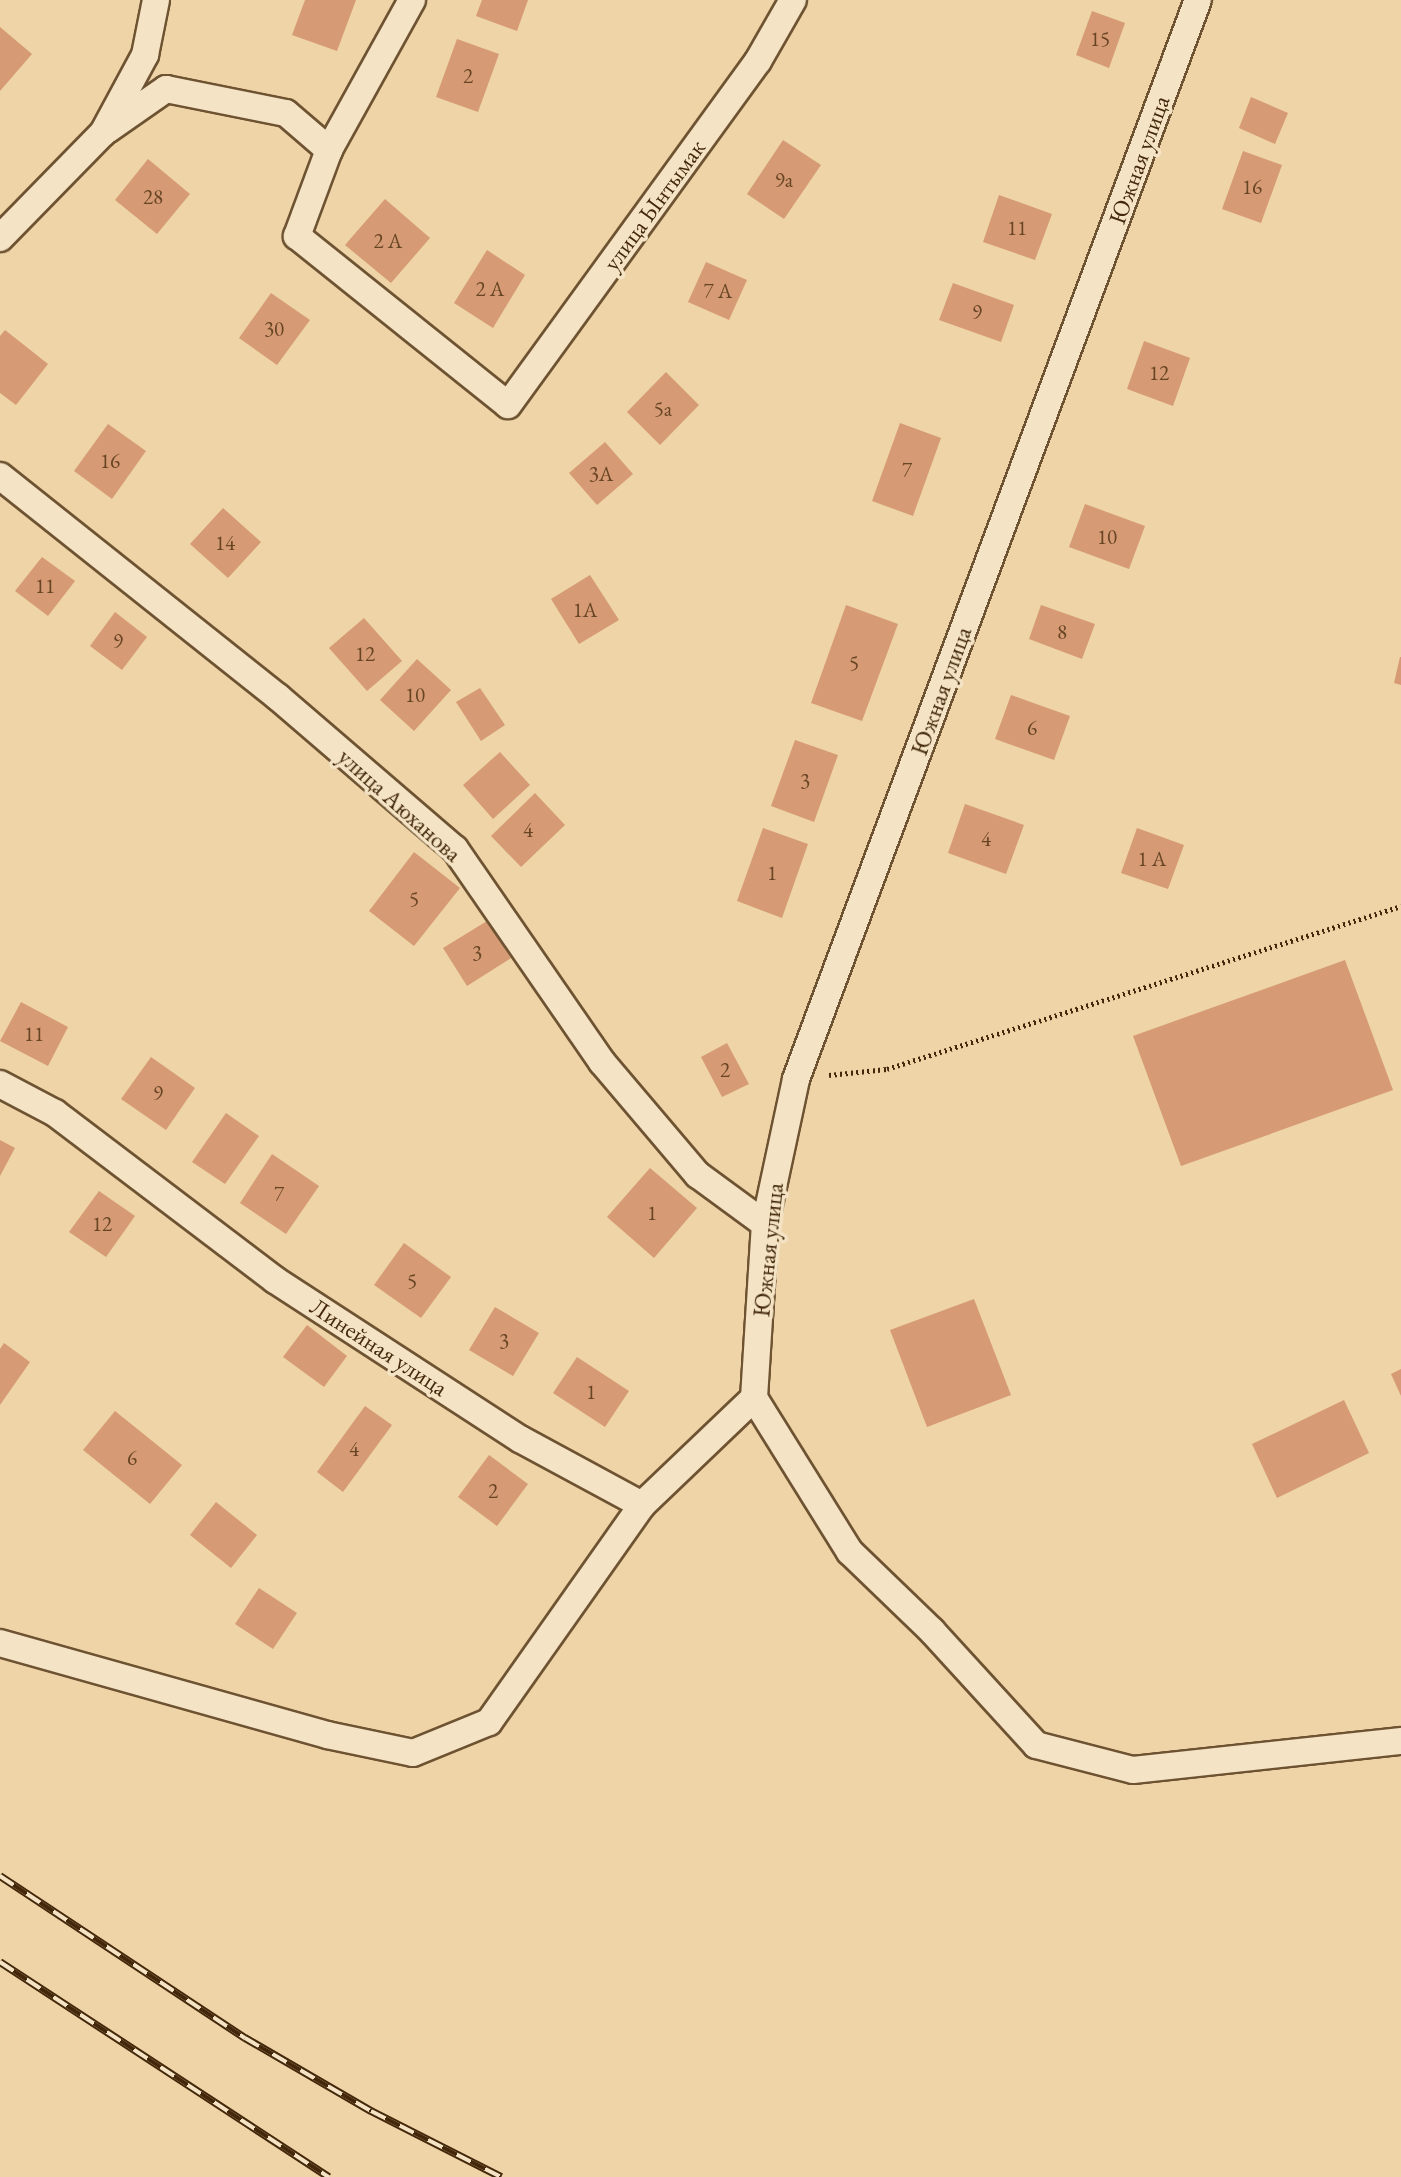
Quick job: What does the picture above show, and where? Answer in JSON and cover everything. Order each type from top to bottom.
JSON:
[{"type":"street","points":[[103,133],[145,55],[156,0]]},
{"type":"street","points":[[0,238],[103,133],[166,89],[286,113],[329,150],[412,0]]},
{"type":"street","name":"улица Ынтымак","points":[[329,150],[297,236],[508,405],[758,61],[793,0]]},
{"type":"street","name":"Южная улица","points":[[754,1398],[765,1224],[796,1079],[1198,0]]},
{"type":"street","name":"улица Аюханова","points":[[0,476],[278,697],[455,849],[602,1062],[698,1175],[765,1224]]},
{"type":"street","name":"Линейная улица","points":[[0,1084],[55,1113],[275,1280],[520,1439],[642,1505]]},
{"type":"street","points":[[0,1643],[327,1735],[413,1753],[489,1722],[642,1505],[754,1398],[850,1552],[932,1631],[1037,1745],[1133,1770],[1401,1741]]},
{"type":"path","points":[[796,1079],[887,1069],[1401,906]]},
{"type":"building","points":[[305,0],[356,0],[337,51],[292,35]]},
{"type":"building","points":[[482,0],[528,0],[517,31],[476,16]]},
{"type":"building","points":[[1092,11],[1125,23],[1109,68],[1076,55]]},
{"type":"building","points":[[0,27],[32,54],[0,91]]},
{"type":"building","points":[[457,39],[499,54],[478,112],[436,97]]},
{"type":"building","points":[[1251,97],[1288,113],[1275,144],[1239,128]]},
{"type":"building","points":[[783,140],[821,165],[784,219],[747,194]]},
{"type":"building","points":[[1243,151],[1282,165],[1261,223],[1222,209]]},
{"type":"building","points":[[148,159],[190,194],[157,234],[115,200]]},
{"type":"building","points":[[999,195],[1052,214],[1035,260],[983,242]]},
{"type":"building","points":[[385,199],[430,238],[391,283],[345,245]]},
{"type":"building","points":[[487,250],[525,275],[493,328],[454,303]]},
{"type":"building","points":[[706,262],[747,280],[729,320],[688,302]]},
{"type":"building","points":[[953,283],[1014,305],[1001,342],[939,320]]},
{"type":"building","points":[[271,293],[310,320],[277,365],[239,338]]},
{"type":"building","points":[[5,330],[48,364],[16,405],[0,393],[0,336]]},
{"type":"building","points":[[1144,341],[1190,358],[1173,406],[1127,389]]},
{"type":"building","points":[[666,372],[699,405],[660,445],[627,412]]},
{"type":"building","points":[[900,423],[941,438],[913,516],[872,501]]},
{"type":"building","points":[[108,424],[146,451],[112,499],[74,471]]},
{"type":"building","points":[[605,442],[633,474],[597,505],[569,473]]},
{"type":"building","points":[[1085,504],[1145,526],[1129,569],[1069,547]]},
{"type":"building","points":[[223,508],[261,542],[228,578],[190,544]]},
{"type":"building","points":[[42,557],[75,581],[48,616],[15,591]]},
{"type":"building","points":[[590,575],[619,620],[579,644],[551,599]]},
{"type":"building","points":[[846,605],[898,624],[862,721],[811,703]]},
{"type":"building","points":[[1041,605],[1095,624],[1082,659],[1029,639]]},
{"type":"building","points":[[115,612],[147,637],[122,670],[90,646]]},
{"type":"building","points":[[364,618],[402,661],[367,691],[329,648]]},
{"type":"building","points":[[1401,657],[1401,685],[1394,683]]},
{"type":"building","points":[[417,659],[451,690],[414,731],[380,700]]},
{"type":"building","points":[[480,688],[505,725],[481,741],[456,702]]},
{"type":"building","points":[[1011,695],[1070,716],[1054,760],[995,739]]},
{"type":"building","points":[[795,740],[838,755],[814,822],[771,806]]},
{"type":"building","points":[[500,752],[530,785],[493,819],[463,785]]},
{"type":"building","points":[[535,793],[565,825],[521,867],[491,836]]},
{"type":"building","points":[[965,804],[1024,825],[1006,874],[948,853]]},
{"type":"building","points":[[763,828],[808,844],[782,918],[737,901]]},
{"type":"building","points":[[1137,828],[1184,845],[1168,889],[1121,873]]},
{"type":"building","points":[[414,852],[460,888],[414,946],[369,911]]},
{"type":"building","points":[[487,921],[511,958],[467,986],[443,948]]},
{"type":"building","points":[[1345,960],[1393,1090],[1181,1166],[1133,1036]]},
{"type":"building","points":[[21,1002],[68,1027],[48,1066],[0,1041]]},
{"type":"building","points":[[727,1043],[749,1084],[722,1097],[701,1057]]},
{"type":"building","points":[[151,1057],[195,1088],[166,1130],[121,1099]]},
{"type":"building","points":[[226,1113],[259,1136],[225,1184],[192,1162]]},
{"type":"building","points":[[0,1140],[15,1148],[0,1176]]},
{"type":"building","points":[[272,1154],[319,1186],[286,1234],[240,1203]]},
{"type":"building","points":[[650,1168],[697,1208],[654,1258],[607,1217]]},
{"type":"building","points":[[99,1191],[135,1216],[106,1257],[69,1232]]},
{"type":"building","points":[[404,1243],[451,1277],[421,1318],[374,1285]]},
{"type":"building","points":[[974,1299],[1011,1395],[927,1427],[890,1330]]},
{"type":"building","points":[[495,1307],[539,1333],[513,1376],[469,1350]]},
{"type":"building","points":[[307,1325],[347,1356],[324,1387],[283,1357]]},
{"type":"building","points":[[4,1343],[30,1362],[0,1405],[0,1349]]},
{"type":"building","points":[[577,1357],[629,1391],[605,1427],[553,1393]]},
{"type":"building","points":[[1401,1369],[1401,1396],[1391,1374]]},
{"type":"building","points":[[1344,1400],[1369,1453],[1277,1498],[1252,1444]]},
{"type":"building","points":[[365,1406],[392,1425],[343,1492],[317,1472]]},
{"type":"building","points":[[115,1411],[182,1465],[150,1504],[83,1450]]},
{"type":"building","points":[[489,1455],[528,1484],[497,1526],[458,1497]]},
{"type":"building","points":[[216,1502],[257,1535],[231,1568],[190,1535]]},
{"type":"building","points":[[259,1588],[297,1613],[273,1649],[235,1624]]},
{"type":"railway","points":[[0,1876],[245,2038],[371,2111],[501,2177]]},
{"type":"railway","points":[[0,1962],[329,2177]]}]
